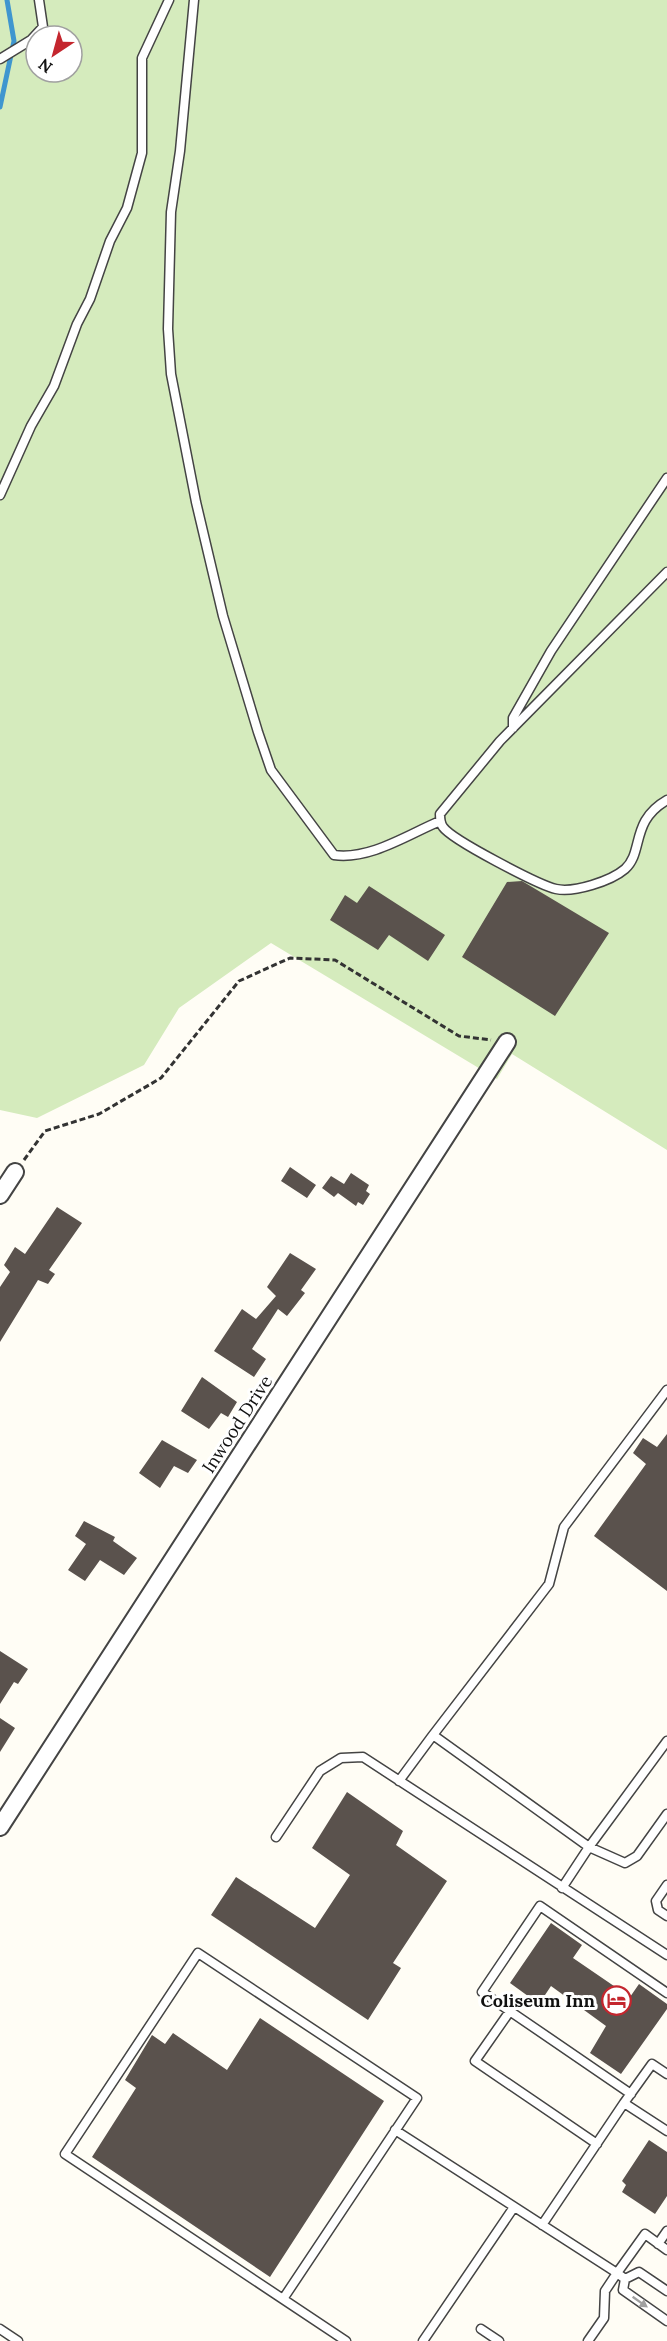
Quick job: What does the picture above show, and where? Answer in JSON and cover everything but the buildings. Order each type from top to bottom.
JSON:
[{"type":"street","name":"Inwood Drive","points":[[0,1827],[507,1042]]},
{"type":"street","points":[[0,1195],[15,1172]]},
{"type":"lane","points":[[3,58],[17,51],[43,27],[39,0]]},
{"type":"lane","points":[[0,495],[32,426],[54,386],[71,339],[90,299],[110,241],[127,208],[142,153],[142,58],[169,0]]},
{"type":"lane","points":[[194,0],[180,152],[171,212],[168,329],[171,374],[196,502],[223,616],[271,770],[334,855],[350,857],[372,851],[440,821]]},
{"type":"lane","points":[[513,728],[513,718],[551,651],[667,478]]},
{"type":"lane","points":[[667,572],[513,728],[440,814],[440,821],[443,828],[460,840],[520,873],[555,889],[569,890],[588,886],[625,869],[634,857],[642,824],[667,800]]},
{"type":"lane","points":[[399,1781],[549,1584],[564,1527],[667,1390]]},
{"type":"lane","points":[[433,1735],[589,1847],[625,1863],[637,1856],[667,1814]]},
{"type":"lane","points":[[562,1888],[589,1847],[667,1741]]},
{"type":"lane","points":[[276,1837],[320,1771],[341,1758],[363,1757],[667,1955]]},
{"type":"lane","points":[[667,1885],[656,1901],[658,1910],[667,1916]]},
{"type":"lane","points":[[631,2094],[482,1992],[540,1906],[667,1993]]},
{"type":"lane","points":[[283,2299],[417,2098],[198,1953],[65,2154],[346,2341]]},
{"type":"lane","points":[[510,2011],[475,2061],[597,2144]]},
{"type":"lane","points":[[542,2225],[652,2064],[667,2074]]},
{"type":"lane","points":[[624,2103],[667,2131]]},
{"type":"lane","points":[[396,2130],[625,2279]]},
{"type":"lane","points":[[423,2341],[514,2207]]},
{"type":"lane","points":[[658,2244],[667,2231]]},
{"type":"lane","points":[[588,2341],[604,2318],[605,2291],[645,2234],[667,2250]]},
{"type":"lane","points":[[625,2279],[639,2272],[667,2291]]},
{"type":"lane","points":[[625,2279],[623,2290],[667,2321]]},
{"type":"lane","points":[[0,2329],[18,2341]]},
{"type":"lane","points":[[481,2329],[499,2341]]},
{"type":"path","points":[[15,1172],[45,1131],[99,1114],[161,1078],[239,981],[290,957],[335,960],[459,1036],[507,1042]]},
{"type":"green space","points":[[0,0],[667,0],[667,1150],[512,1054],[497,1079],[271,943],[179,1008],[144,1065],[37,1118],[0,1110]]},
{"type":"waterway","points":[[0,107],[14,41],[7,0]]},
{"type":"place","name":"Coliseum Inn","points":[[616,2000]]}]
